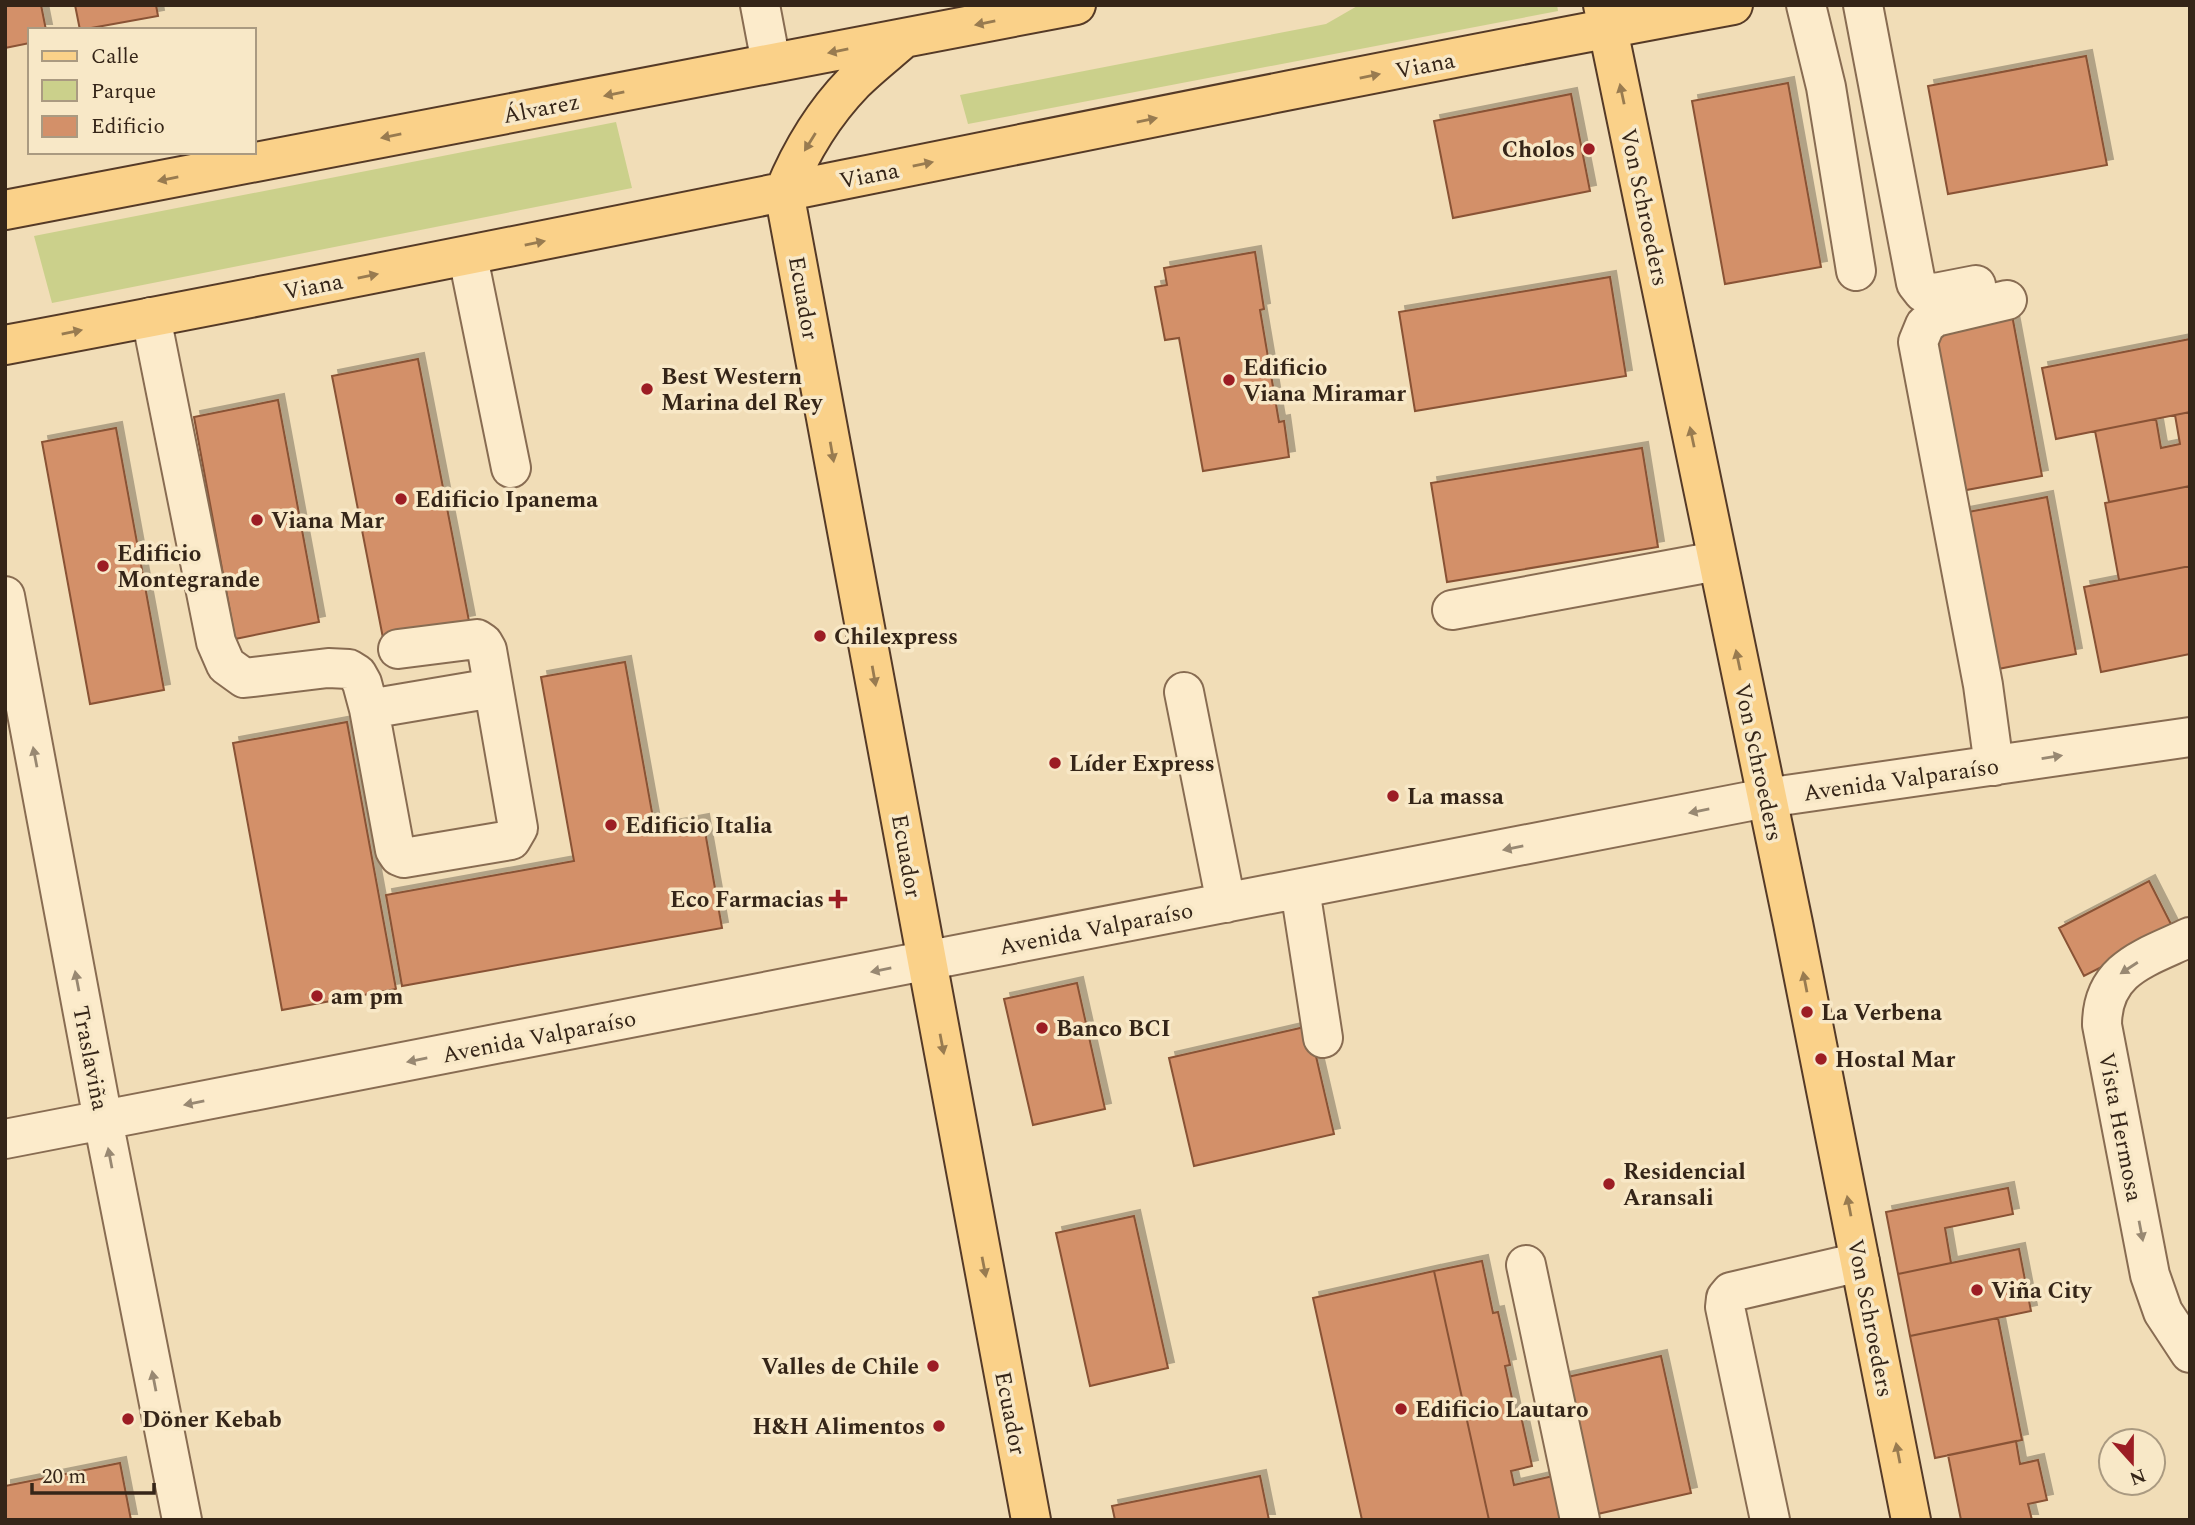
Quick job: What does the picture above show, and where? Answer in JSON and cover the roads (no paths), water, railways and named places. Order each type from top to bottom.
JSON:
[{"type":"main road","name":"Álvarez","points":[[5,210],[1076,5]]},
{"type":"main road","name":"Viana","points":[[5,345],[468,257],[1606,17],[1733,5]]},
{"type":"main road","name":"Von Schroeders","points":[[1606,17],[1860,1262],[1902,1518]]},
{"type":"main road","points":[[785,192],[794,168],[831,109],[855,82],[905,38]]},
{"type":"main road","name":"Ecuador","points":[[785,192],[1031,1520]]},
{"type":"street","points":[[760,5],[771,64]]},
{"type":"street","points":[[1806,5],[1826,87],[1856,271]]},
{"type":"street","points":[[1863,5],[1916,283],[1923,292],[1994,292],[1936,317],[1925,325],[1918,342],[1980,671],[1994,766]]},
{"type":"street","points":[[468,257],[511,468]]},
{"type":"street","points":[[151,317],[216,642],[226,665],[244,678],[328,668],[349,668],[357,674],[369,709],[395,850],[399,856],[404,858],[511,840],[518,828],[487,650],[483,643],[477,639],[398,649]]},
{"type":"street","points":[[1452,610],[1717,561]]},
{"type":"street","name":"Traslaviña","points":[[5,596],[103,1120],[182,1520]]},
{"type":"street","points":[[369,709],[493,688]]},
{"type":"street","points":[[1184,692],[1226,903]]},
{"type":"street","name":"Avenida Valparaíso","points":[[5,1139],[1766,798],[2190,737]]},
{"type":"street","points":[[1300,889],[1323,1038]]},
{"type":"street","name":"Vista Hermosa","points":[[2190,937],[2128,968],[2118,976],[2105,998],[2102,1025],[2150,1275],[2163,1312],[2190,1353]]},
{"type":"street","points":[[1770,1520],[1725,1307],[1726,1298],[1731,1292],[1860,1262]]},
{"type":"street","points":[[1526,1265],[1580,1520]]},
{"type":"place","name":"Cholos","points":[[1589,149]]},
{"type":"place","name":"Edificio Viana Miramar","points":[[1229,380]]},
{"type":"place","name":"Best Western Marina del Rey","points":[[647,389]]},
{"type":"place","name":"Edificio Ipanema","points":[[401,499]]},
{"type":"place","name":"Viana Mar","points":[[257,520]]},
{"type":"place","name":"Edificio Montegrande","points":[[103,566]]},
{"type":"place","name":"Chilexpress","points":[[820,636]]},
{"type":"place","name":"Líder Express","points":[[1055,763]]},
{"type":"place","name":"La massa","points":[[1393,796]]},
{"type":"place","name":"Edificio Italia","points":[[611,825]]},
{"type":"place","name":"Eco Farmacias","points":[[838,899]]},
{"type":"place","name":"am pm","points":[[317,996]]},
{"type":"place","name":"La Verbena","points":[[1807,1012]]},
{"type":"place","name":"Banco BCI","points":[[1042,1028]]},
{"type":"place","name":"Hostal Mar","points":[[1821,1059]]},
{"type":"place","name":"Residencial Aransali","points":[[1609,1184]]},
{"type":"place","name":"Viña City","points":[[1977,1290]]},
{"type":"place","name":"Valles de Chile","points":[[933,1366]]},
{"type":"place","name":"Edificio Lautaro","points":[[1401,1409]]},
{"type":"place","name":"Döner Kebab","points":[[128,1419]]},
{"type":"place","name":"H&H Alimentos","points":[[939,1426]]}]
